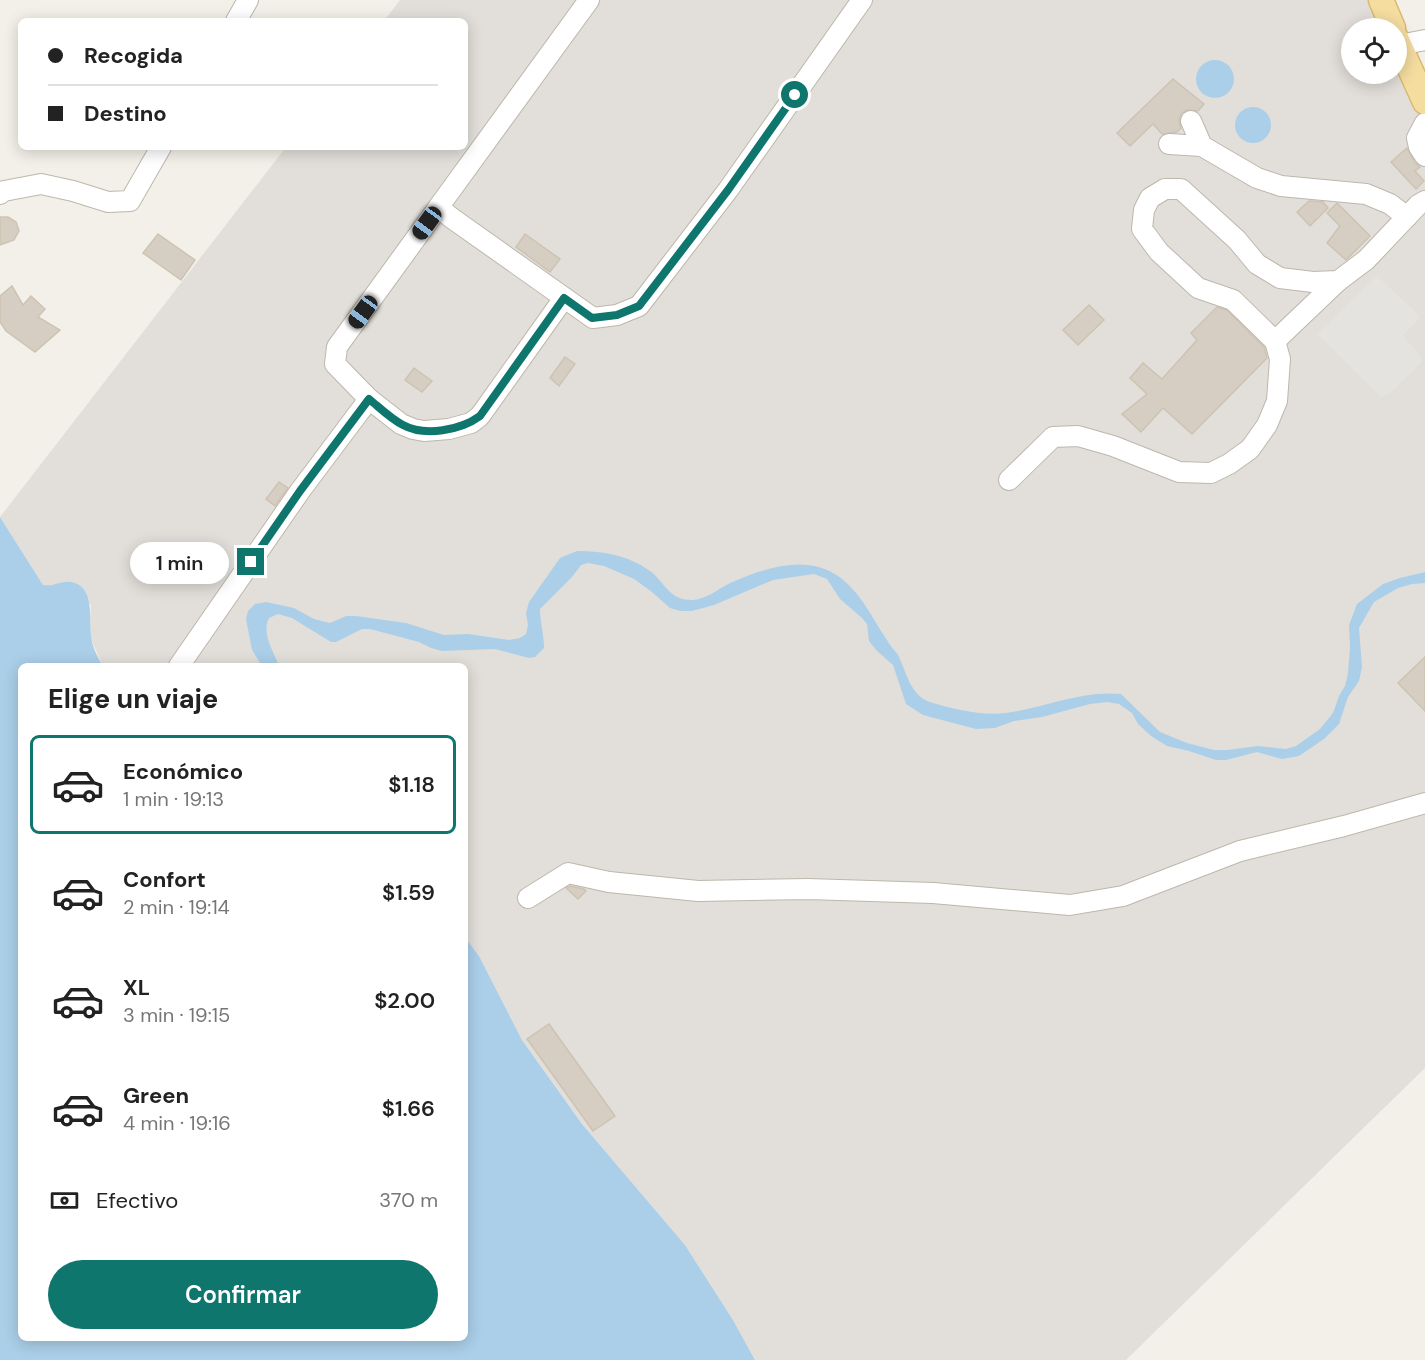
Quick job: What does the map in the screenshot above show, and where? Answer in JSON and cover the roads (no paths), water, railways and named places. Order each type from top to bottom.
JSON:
[{"type":"main road","points":[[1381,0],[1388,18]]},
{"type":"main road","points":[[1407,60],[1423,93]]},
{"type":"street","points":[[238,18],[248,0]]},
{"type":"street","points":[[564,298],[480,416],[471,423],[424,431],[401,424],[347,379],[335,364],[338,347],[589,0]]},
{"type":"street","points":[[440,206],[453,219],[592,318],[617,315],[639,306],[728,190],[862,0]]},
{"type":"street","points":[[1407,38],[1425,40]]},
{"type":"street","points":[[1191,121],[1202,146]]},
{"type":"street","points":[[1425,123],[1417,138],[1419,147],[1425,156]]},
{"type":"street","points":[[1169,144],[1202,146],[1257,178],[1281,186],[1366,194],[1390,204],[1407,217]]},
{"type":"street","points":[[0,194],[4,191],[41,184],[108,202],[130,201],[159,150]]},
{"type":"street","points":[[1009,480],[1053,437],[1078,436],[1121,449],[1179,472],[1211,473],[1250,449],[1267,425],[1277,401],[1280,359],[1275,341],[1233,300],[1198,288],[1159,252],[1142,229],[1144,210],[1150,198],[1165,189],[1181,189],[1237,240],[1257,264],[1280,278],[1313,282],[1338,281]]},
{"type":"street","points":[[1275,341],[1338,281],[1366,260],[1418,204],[1425,201]]},
{"type":"street","points":[[182,663],[300,491],[369,399]]},
{"type":"street","points":[[528,898],[568,873],[609,882],[698,891],[808,889],[933,893],[1070,905],[1123,896],[1240,851],[1344,826],[1425,802]]},
{"type":"water","points":[[1215,60],[1229,65],[1234,79],[1229,93],[1215,98],[1201,93],[1196,79],[1201,65]]},
{"type":"water","points":[[1253,107],[1265,113],[1271,125],[1265,137],[1253,143],[1241,137],[1235,125],[1241,113]]},
{"type":"water","points":[[0,517],[43,585],[71,582],[84,590],[89,604],[92,643],[101,663],[18,663],[18,1341],[468,1341],[468,941],[479,956],[522,1040],[582,1124],[685,1245],[733,1320],[755,1360],[0,1360]]},
{"type":"water","points":[[577,551],[606,553],[624,558],[650,571],[673,594],[693,600],[703,598],[730,583],[756,573],[798,564],[812,565],[838,576],[860,597],[898,655],[913,688],[923,699],[967,711],[997,714],[1092,695],[1121,694],[1160,732],[1187,743],[1214,750],[1258,746],[1286,749],[1296,746],[1320,729],[1333,713],[1345,686],[1350,648],[1349,625],[1357,604],[1383,584],[1400,578],[1425,572],[1425,583],[1398,588],[1374,602],[1359,628],[1362,667],[1359,681],[1348,697],[1339,724],[1324,739],[1299,756],[1282,759],[1257,752],[1226,760],[1216,760],[1167,746],[1138,724],[1132,713],[1119,704],[1107,702],[1014,721],[995,728],[976,729],[923,715],[906,704],[893,665],[869,641],[867,624],[840,599],[827,579],[814,574],[773,580],[714,605],[692,611],[680,611],[670,608],[634,579],[604,566],[588,563],[581,565],[540,609],[544,648],[535,657],[529,658],[495,649],[442,651],[419,642],[370,629],[362,629],[336,642],[331,642],[292,618],[278,614],[269,618],[266,630],[278,663],[260,663],[252,650],[246,619],[248,611],[255,604],[266,602],[294,608],[314,619],[330,623],[346,616],[356,616],[406,623],[444,635],[468,634],[509,640],[520,638],[526,634],[528,625],[526,613],[529,602],[560,558]]}]
